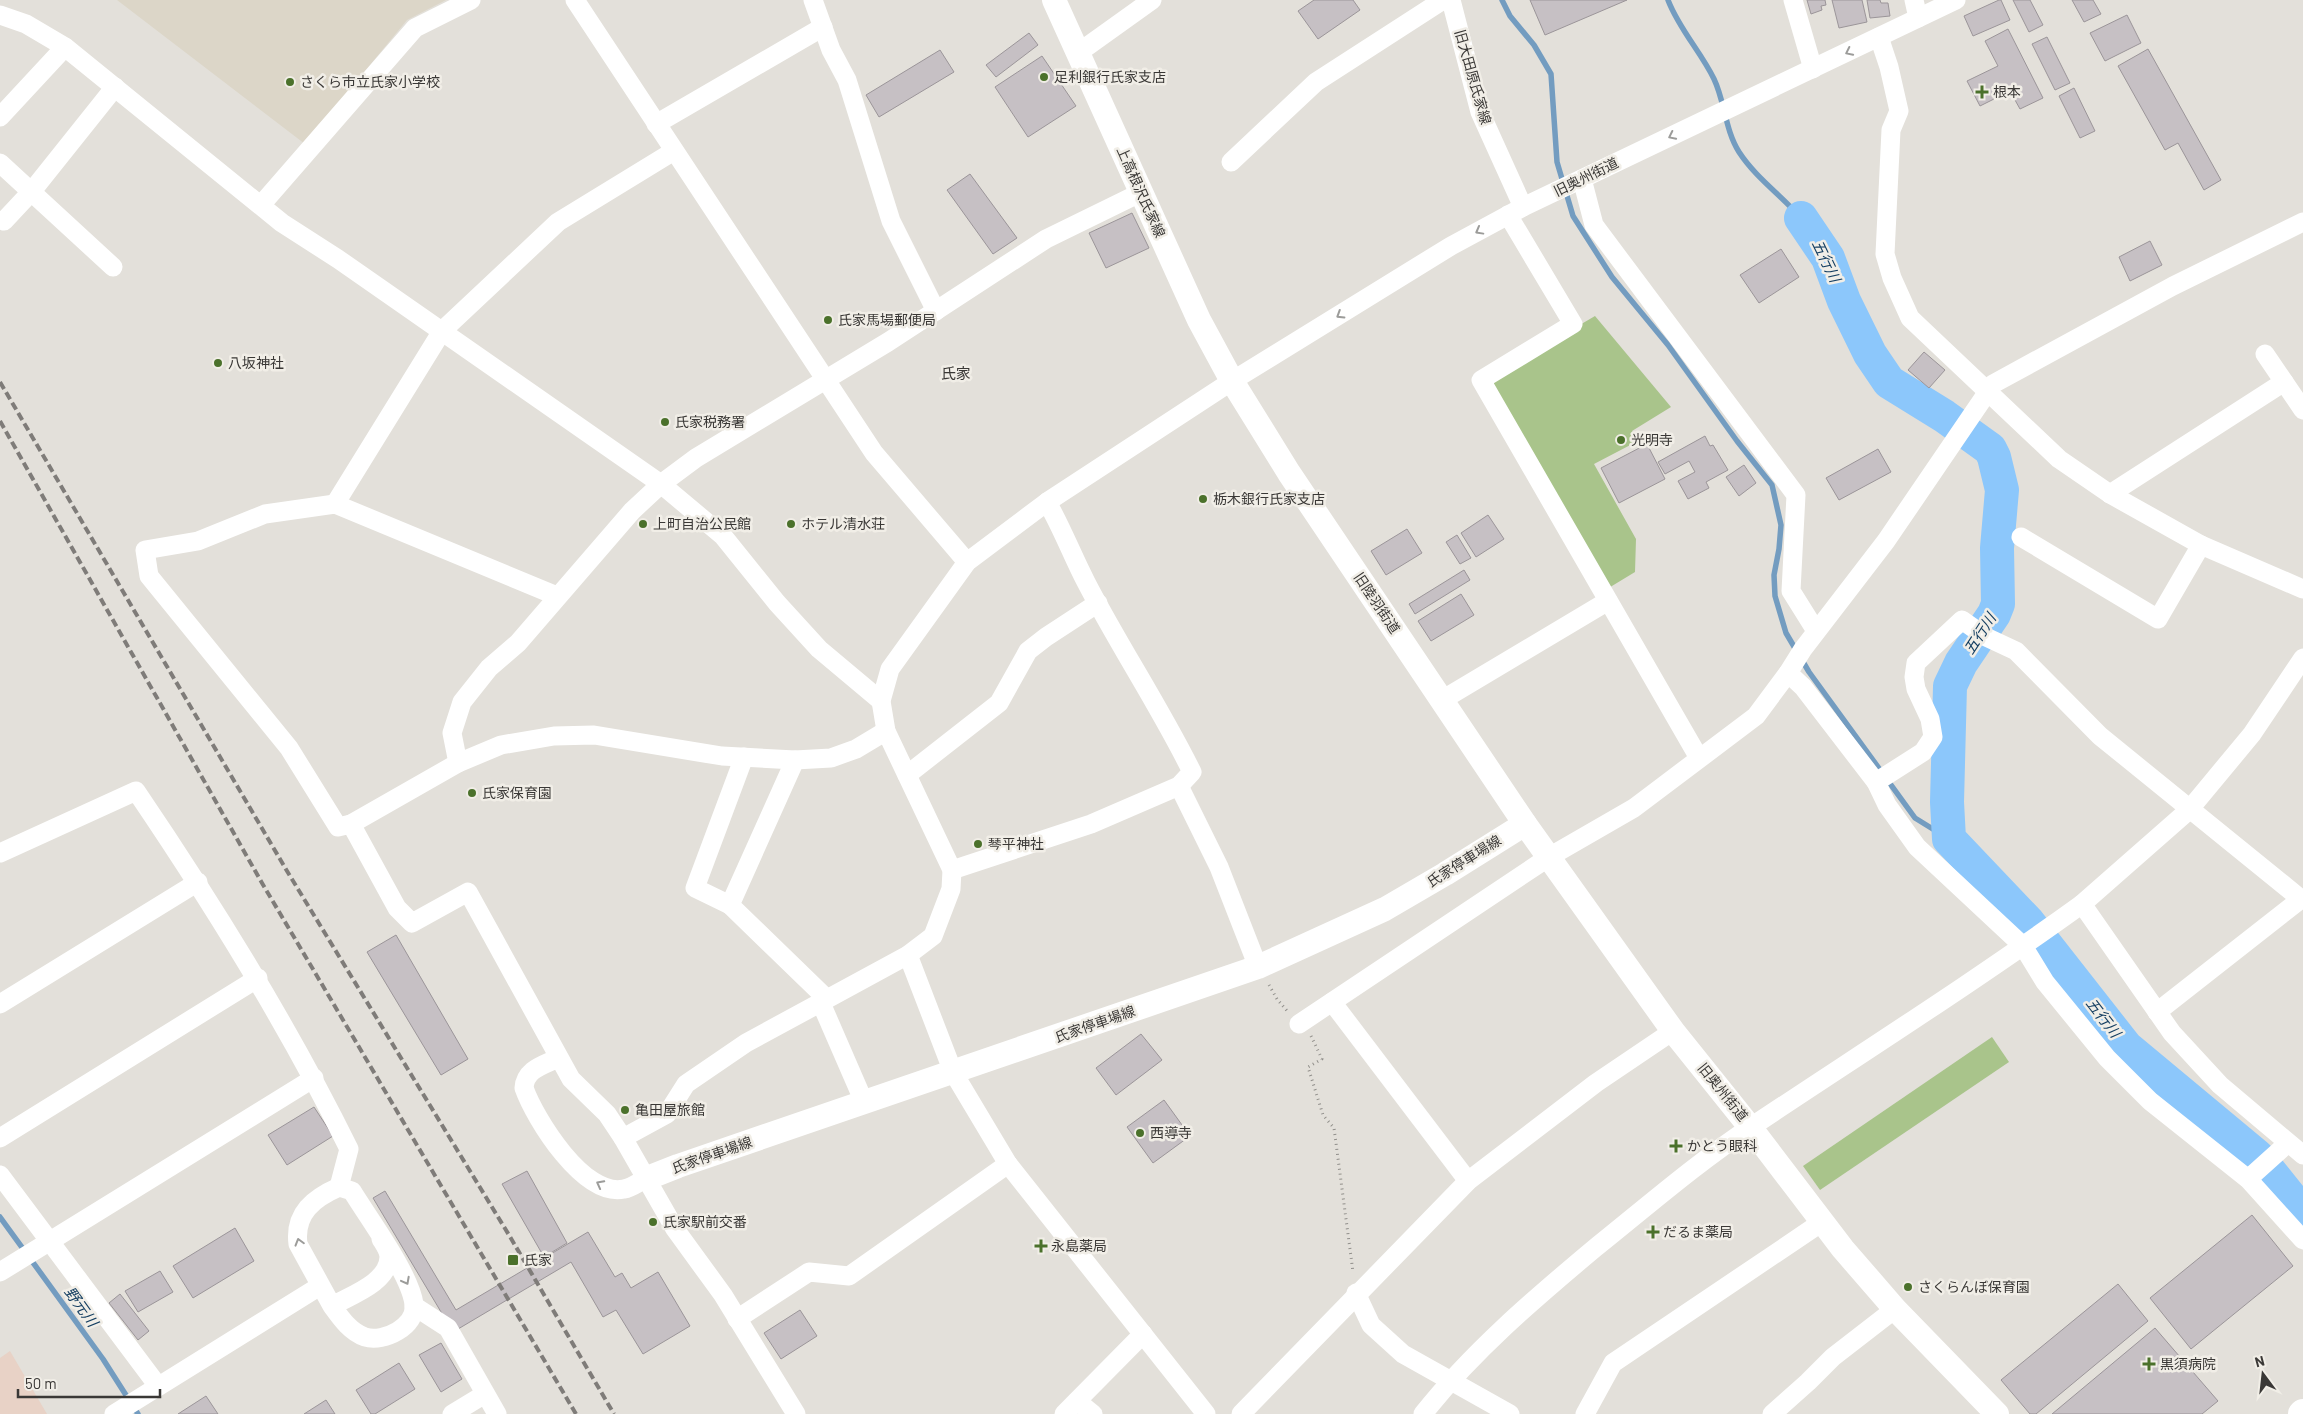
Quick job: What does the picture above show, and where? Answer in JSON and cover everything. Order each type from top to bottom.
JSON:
[{"type":"main road","name":"上高根沢氏家線","points":[[1054,0],[1199,320],[1232,382]]},
{"type":"main road","name":"旧陸羽街道","points":[[1232,382],[1289,472],[1525,824]]},
{"type":"main road","name":"旧奥州街道","points":[[1525,824],[1673,1031],[1750,1127],[1822,1222],[1895,1309],[1997,1414]]},
{"type":"main road","name":"氏家停車場線","points":[[645,1179],[687,1162],[1258,967],[1385,909],[1446,874],[1525,824]]},
{"type":"street","points":[[261,205],[415,28],[471,0]]},
{"type":"street","points":[[575,0],[824,380],[874,453],[967,562]]},
{"type":"street","points":[[813,0],[831,50],[847,80],[891,221],[936,311]]},
{"type":"street","points":[[1078,53],[1152,0]]},
{"type":"street","points":[[1231,162],[1316,82],[1443,0]]},
{"type":"street","name":"旧大田原氏家線","points":[[1451,0],[1480,112],[1516,211],[1573,324],[1481,380],[1608,600]]},
{"type":"street","points":[[1793,0],[1813,69]]},
{"type":"street","name":"旧奥州街道","points":[[881,701],[890,669],[967,562],[1047,502],[1232,382],[1442,252],[1516,211],[1879,38],[1916,9],[1956,0]]},
{"type":"street","points":[[0,15],[26,24],[65,47],[282,223],[338,259],[661,484],[723,536],[777,603],[819,649],[881,701],[886,731],[952,870],[951,889],[933,936],[908,956],[746,1043],[686,1084],[667,1114],[623,1138]]},
{"type":"street","points":[[656,124],[823,27]]},
{"type":"street","points":[[1879,38],[1889,66],[1899,111],[1891,130],[1885,254],[1892,278],[1910,318],[2059,459],[2110,494],[2201,545],[2303,589]]},
{"type":"street","points":[[0,117],[65,47]]},
{"type":"street","points":[[4,221],[32,191],[115,87]]},
{"type":"street","points":[[335,504],[442,331],[558,222],[674,151]]},
{"type":"street","points":[[0,163],[113,267]]},
{"type":"street","points":[[1582,179],[1594,225],[1796,495],[1792,592],[1816,631]]},
{"type":"street","points":[[458,763],[452,733],[462,702],[490,668],[518,643],[632,511],[661,484],[696,458],[936,311],[1058,232],[1142,192]]},
{"type":"street","points":[[1299,1024],[1549,857],[1634,808],[1756,716],[1816,631],[1886,540],[1994,384],[2164,290],[2303,222]]},
{"type":"street","points":[[2265,354],[2303,410]]},
{"type":"street","points":[[2110,494],[2284,382]]},
{"type":"street","points":[[952,870],[1091,824],[1179,786],[1192,772],[1175,738],[1085,581],[1062,528],[1047,502]]},
{"type":"street","points":[[557,596],[335,504],[265,514],[198,541],[144,550],[149,576],[289,748],[338,827],[351,824],[458,763],[501,745],[564,735],[594,735],[722,756],[796,760],[831,758],[856,749],[886,731]]},
{"type":"street","points":[[2020,537],[2158,619],[2201,545]]},
{"type":"street","points":[[1442,700],[1608,600],[1700,758]]},
{"type":"street","points":[[907,775],[998,702],[1028,651],[1098,603]]},
{"type":"street","points":[[1884,776],[1923,752],[1933,737],[1930,719],[1916,690],[1914,676],[1916,663],[1962,620],[1986,637],[2016,651],[2100,736],[2301,900],[2157,1012]]},
{"type":"street","points":[[1423,1414],[1449,1381],[1544,1291],[1653,1201],[1750,1127],[2027,944],[2082,904],[2189,810],[2252,734],[2303,658]]},
{"type":"street","points":[[1795,662],[1803,687],[1884,776],[1886,805],[1918,847],[2027,944],[2045,982],[2107,1058],[2150,1101],[2251,1176],[2303,1240]]},
{"type":"street","points":[[744,757],[695,888],[730,905],[824,1001],[864,1102]]},
{"type":"street","points":[[730,905],[796,760]]},
{"type":"street","points":[[1179,786],[1219,867],[1258,967]]},
{"type":"street","points":[[0,853],[136,791],[198,882],[258,978],[314,1078],[349,1148],[339,1187]]},
{"type":"street","points":[[351,824],[397,908],[412,923],[468,892],[558,1058],[576,1086],[602,1107],[623,1138],[675,1229],[737,1319],[796,1414]]},
{"type":"street","points":[[0,1004],[198,882]]},
{"type":"street","points":[[2082,904],[2172,1033],[2220,1085],[2296,1149]]},
{"type":"street","points":[[908,956],[953,1072],[1008,1164],[1206,1414]]},
{"type":"street","points":[[0,1138],[258,978]]},
{"type":"street","points":[[1332,1002],[1468,1181]]},
{"type":"street","points":[[1241,1414],[1356,1293],[1468,1181],[1596,1083],[1673,1031]]},
{"type":"street","points":[[558,1058],[528,1074],[524,1081],[524,1088],[560,1151],[574,1167],[607,1188],[624,1189],[645,1179]]},
{"type":"street","points":[[0,1272],[314,1078]]},
{"type":"street","points":[[2251,1176],[2272,1157],[2296,1149]]},
{"type":"street","points":[[737,1319],[809,1272],[849,1276],[1008,1164]]},
{"type":"street","points":[[0,1175],[158,1386]]},
{"type":"street","points":[[339,1187],[352,1191],[408,1283],[414,1306],[414,1315],[404,1327],[387,1336],[374,1339],[364,1337],[353,1330],[332,1306],[298,1244],[297,1233],[300,1218],[307,1206],[321,1195],[339,1187]]},
{"type":"street","points":[[1585,1414],[1613,1363],[1822,1222]]},
{"type":"street","points":[[332,1306],[379,1278],[386,1270],[389,1255],[381,1239]]},
{"type":"street","points":[[114,1414],[320,1286]]},
{"type":"street","points":[[1356,1293],[1372,1325],[1403,1354],[1449,1381],[1486,1409],[1510,1414]]},
{"type":"street","points":[[414,1306],[448,1328],[497,1414]]},
{"type":"street","points":[[1772,1414],[1833,1357],[1895,1309]]},
{"type":"street","points":[[1093,1414],[1071,1407],[1143,1334]]},
{"type":"street","points":[[452,1414],[485,1394]]},
{"type":"path","points":[[1258,967],[1277,999],[1312,1037],[1322,1059],[1308,1067],[1323,1115],[1334,1128],[1356,1293]]},
{"type":"shaded area","name":"さくら市立氏家小学校","points":[[117,0],[446,0],[407,20],[305,144]]},
{"type":"shaded area","points":[[10,1351],[47,1414],[0,1414],[0,1358]]},
{"type":"green space","points":[[1595,316],[1671,407],[1632,431],[1638,441],[1594,464],[1636,539],[1635,572],[1607,589],[1487,383],[1532,353]]},
{"type":"green space","points":[[1992,1037],[2009,1062],[1820,1190],[1803,1166]]},
{"type":"building","points":[[1314,0],[1353,0],[1360,10],[1318,39],[1298,11]]},
{"type":"building","points":[[1530,0],[1627,0],[1545,35]]},
{"type":"building","points":[[1807,0],[1825,0],[1826,5],[1821,6],[1822,10],[1811,14]]},
{"type":"building","points":[[1832,0],[1862,0],[1867,22],[1839,28]]},
{"type":"building","points":[[1867,0],[1880,0],[1881,3],[1888,3],[1890,16],[1870,18]]},
{"type":"building","points":[[2001,0],[2010,20],[1973,36],[1964,16]]},
{"type":"building","points":[[2013,0],[2030,0],[2043,25],[2029,32]]},
{"type":"building","points":[[2072,0],[2093,0],[2101,14],[2084,22]]},
{"type":"building","points":[[2127,15],[2141,43],[2105,61],[2090,33]]},
{"type":"building","points":[[2008,29],[2043,98],[2020,109],[2010,91],[1980,106],[1967,81],[1998,66],[1985,41]]},
{"type":"building","points":[[1029,33],[1038,45],[996,77],[986,65]]},
{"type":"building","points":[[2047,37],[2070,83],[2055,90],[2032,44]]},
{"type":"building","points":[[2148,49],[2221,180],[2204,190],[2178,143],[2165,150],[2118,66]]},
{"type":"building","points":[[940,50],[954,72],[879,117],[866,95]]},
{"type":"building","points":[[1042,56],[1076,106],[1028,137],[995,87]]},
{"type":"building","points":[[2074,88],[2095,131],[2080,138],[2059,96]]},
{"type":"building","points":[[970,174],[1017,238],[993,254],[947,190]]},
{"type":"building","points":[[1132,213],[1149,248],[1106,268],[1089,233]]},
{"type":"building","points":[[2150,241],[2162,265],[2130,281],[2119,257]]},
{"type":"building","points":[[1781,249],[1799,277],[1759,303],[1740,275]]},
{"type":"building","points":[[1924,352],[1945,370],[1929,388],[1908,370]]},
{"type":"building","points":[[1705,436],[1710,446],[1713,445],[1728,470],[1706,482],[1709,488],[1688,499],[1678,481],[1695,472],[1689,461],[1665,474],[1658,462]]},
{"type":"building","points":[[1647,444],[1665,479],[1619,503],[1601,468]]},
{"type":"building","points":[[1878,449],[1891,472],[1839,500],[1826,478]]},
{"type":"building","points":[[1744,465],[1756,483],[1739,496],[1726,477]]},
{"type":"building","points":[[1488,515],[1504,539],[1476,557],[1461,533]]},
{"type":"building","points":[[1407,529],[1422,553],[1386,575],[1371,551]]},
{"type":"building","points":[[1457,535],[1471,558],[1460,564],[1446,542]]},
{"type":"building","points":[[1464,570],[1470,580],[1415,614],[1409,604]]},
{"type":"building","points":[[1461,594],[1474,615],[1431,641],[1418,621]]},
{"type":"building","points":[[396,935],[468,1059],[441,1075],[367,952]]},
{"type":"building","points":[[1141,1034],[1162,1060],[1116,1095],[1096,1068]]},
{"type":"building","points":[[1164,1100],[1190,1136],[1153,1163],[1127,1127]]},
{"type":"building","points":[[314,1107],[333,1136],[287,1165],[268,1135]]},
{"type":"building","points":[[527,1171],[567,1243],[544,1257],[502,1184]]},
{"type":"building","points":[[385,1191],[456,1310],[588,1232],[615,1277],[622,1273],[631,1288],[658,1272],[690,1326],[643,1354],[616,1310],[603,1317],[571,1262],[453,1332],[373,1198]]},
{"type":"building","points":[[2252,1215],[2293,1266],[2191,1349],[2150,1298]]},
{"type":"building","points":[[235,1228],[254,1261],[193,1298],[173,1266]]},
{"type":"building","points":[[160,1271],[173,1292],[138,1312],[125,1291]]},
{"type":"building","points":[[2118,1284],[2148,1321],[2036,1414],[2030,1414],[2001,1380]]},
{"type":"building","points":[[120,1294],[149,1331],[138,1340],[109,1303]]},
{"type":"building","points":[[800,1310],[817,1336],[781,1359],[764,1333]]},
{"type":"building","name":"黒須病院","points":[[2155,1328],[2218,1401],[2202,1414],[2052,1414]]},
{"type":"building","points":[[441,1343],[462,1379],[441,1392],[419,1355]]},
{"type":"building","points":[[399,1363],[415,1389],[375,1414],[371,1414],[356,1390]]},
{"type":"building","points":[[206,1396],[218,1414],[178,1414]]},
{"type":"building","points":[[326,1400],[335,1414],[304,1414]]},
{"type":"waterway","points":[[1502,0],[1510,16],[1534,45],[1551,74],[1557,162],[1573,216],[1612,277],[1668,345],[1737,441],[1772,485],[1781,525],[1774,575],[1775,596],[1786,633],[1809,672],[1915,818],[1949,839]]},
{"type":"waterway","name":"五行川","points":[[1668,0],[1678,21],[1714,79],[1731,135],[1739,152],[1753,170],[1801,218]]},
{"type":"waterway","name":"五行川","points":[[1801,218],[1828,258],[1844,301],[1870,354],[1889,382],[1944,416],[1990,449],[1994,457],[2002,490],[1997,548],[1998,604],[1994,614],[1961,663],[1950,686],[1947,802],[1949,839],[2028,922],[2126,1047],[2257,1156],[2303,1213]]},
{"type":"waterway","name":"野元川","points":[[0,1217],[103,1359],[138,1414]]},
{"type":"railway","points":[[0,382],[287,871],[509,1235],[614,1414]]},
{"type":"railway","points":[[0,421],[262,883],[576,1414]]},
{"type":"place","name":"足利銀行氏家支店","points":[[1044,77]]},
{"type":"place","name":"さくら市立氏家小学校","points":[[290,82]]},
{"type":"place","name":"根本","points":[[1982,92]]},
{"type":"place","name":"氏家馬場郵便局","points":[[828,320]]},
{"type":"place","name":"八坂神社","points":[[218,363]]},
{"type":"place","name":"氏家税務署","points":[[665,422]]},
{"type":"place","name":"光明寺","points":[[1621,440]]},
{"type":"place","name":"栃木銀行氏家支店","points":[[1203,499]]},
{"type":"place","name":"上町自治公民館","points":[[643,524]]},
{"type":"place","name":"ホテル清水荘","points":[[791,524]]},
{"type":"place","name":"氏家保育園","points":[[472,793]]},
{"type":"place","name":"琴平神社","points":[[978,844]]},
{"type":"place","name":"亀田屋旅館","points":[[625,1110]]},
{"type":"place","name":"西導寺","points":[[1140,1133]]},
{"type":"place","name":"かとう眼科","points":[[1676,1146]]},
{"type":"place","name":"氏家駅前交番","points":[[653,1222]]},
{"type":"place","name":"だるま薬局","points":[[1653,1232]]},
{"type":"place","name":"永島薬局","points":[[1041,1246]]},
{"type":"place","name":"氏家","points":[[513,1260]]},
{"type":"place","name":"さくらんぼ保育園","points":[[1908,1287]]},
{"type":"place","name":"黒須病院","points":[[2149,1364]]},
{"type":"district","name":"氏家","points":[[956,374]]}]
